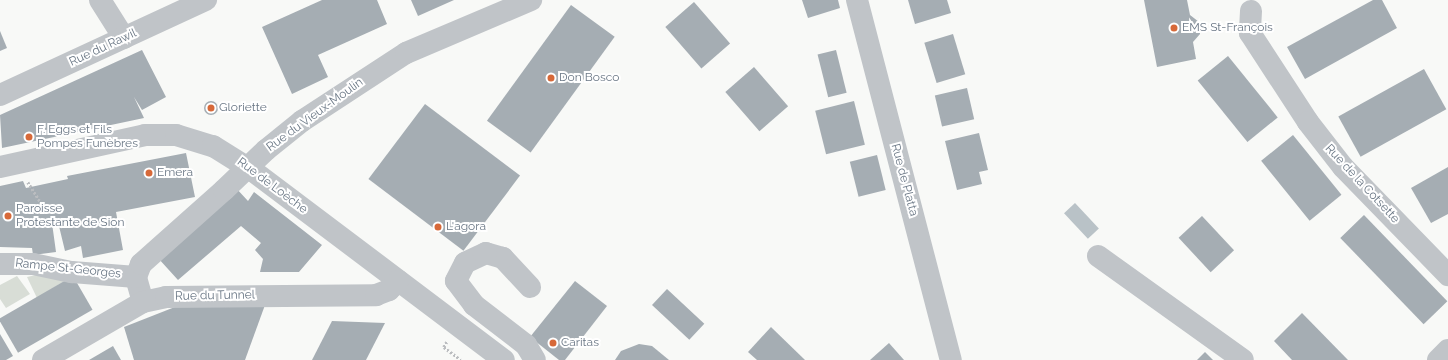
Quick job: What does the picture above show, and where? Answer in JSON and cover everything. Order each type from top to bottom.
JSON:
[{"type":"street","points":[[100,0],[124,38]]},
{"type":"street","name":"Rue du Rawil","points":[[0,95],[206,0]]},
{"type":"street","name":"Rue du Vieux-Moulin","points":[[136,277],[141,264],[224,190],[266,150],[302,121],[406,53],[531,0]]},
{"type":"street","name":"Rue de Platta","points":[[858,0],[951,360]]},
{"type":"street","name":"Rue de la Cotsette","points":[[1251,11],[1250,33],[1308,122],[1343,167],[1448,275]]},
{"type":"street","name":"Rue de Loèche","points":[[0,167],[145,135],[176,135],[195,140],[254,171],[504,360]]},
{"type":"street","points":[[530,287],[503,258],[486,253],[473,256],[465,263],[456,281],[474,305],[526,345],[536,360]]},
{"type":"street","points":[[1098,256],[1243,360]]},
{"type":"street","name":"Rampe St-Georges","points":[[0,264],[34,264],[72,272],[136,277]]},
{"type":"street","points":[[136,277],[142,302]]},
{"type":"street","name":"Rue du Tunnel","points":[[43,360],[142,302],[166,297],[376,295],[389,290],[398,281]]},
{"type":"street","points":[[1438,360],[1448,350]]},
{"type":"path","points":[[28,183],[44,208]]},
{"type":"path","points":[[448,341],[444,347],[461,360]]},
{"type":"shaded area","points":[[1075,203],[1099,229],[1088,239],[1064,213]]},
{"type":"shaded area","points":[[36,275],[66,280],[37,298],[27,277]]},
{"type":"shaded area","points":[[17,276],[30,294],[6,308],[0,299],[0,285]]},
{"type":"building","points":[[322,0],[377,0],[387,24],[318,55],[328,77],[292,94],[262,27]]},
{"type":"building","points":[[411,0],[454,0],[418,16]]},
{"type":"building","points":[[802,0],[838,0],[840,8],[808,18]]},
{"type":"building","points":[[908,0],[947,0],[951,13],[915,24]]},
{"type":"building","name":"EMS St-François","points":[[1144,0],[1187,0],[1190,15],[1199,22],[1200,34],[1193,42],[1196,59],[1157,67]]},
{"type":"building","points":[[1373,0],[1382,0],[1397,28],[1305,79],[1287,47]]},
{"type":"building","points":[[694,2],[730,44],[701,68],[665,27]]},
{"type":"building","name":"Don Bosco","points":[[571,5],[615,37],[531,152],[487,121]]},
{"type":"building","points":[[0,31],[7,48],[0,51]]},
{"type":"building","points":[[953,34],[965,74],[937,83],[924,43]]},
{"type":"building","points":[[142,50],[166,97],[142,110],[134,97],[144,118],[2,148],[0,115]]},
{"type":"building","points":[[836,50],[847,93],[828,97],[818,55]]},
{"type":"building","points":[[1228,56],[1278,117],[1247,142],[1198,81]]},
{"type":"building","points":[[754,67],[788,106],[759,131],[725,92]]},
{"type":"building","points":[[1424,69],[1446,109],[1361,157],[1338,117]]},
{"type":"building","points":[[967,88],[974,119],[942,127],[935,95]]},
{"type":"building","name":"Gloriette","points":[[211,101],[216,103],[218,108],[216,113],[211,115],[206,113],[204,108],[206,103]]},
{"type":"building","points":[[854,101],[865,145],[826,154],[815,111]]},
{"type":"building","points":[[425,104],[520,176],[463,251],[368,179]]},
{"type":"building","points":[[979,133],[988,170],[979,172],[982,184],[957,190],[945,141]]},
{"type":"building","points":[[1293,135],[1341,195],[1310,221],[1261,161]]},
{"type":"building","points":[[186,153],[195,197],[116,212],[123,250],[83,258],[81,246],[65,251],[58,222],[52,223],[56,252],[33,255],[32,248],[0,247],[0,186],[23,181],[26,188],[68,179],[67,176]]},
{"type":"building","points":[[877,155],[886,190],[859,197],[850,162]]},
{"type":"building","points":[[1448,167],[1448,214],[1431,223],[1411,188]]},
{"type":"building","points":[[235,187],[248,201],[254,192],[322,245],[299,272],[260,272],[263,259],[255,250],[261,243],[241,226],[178,280],[158,258]]},
{"type":"building","points":[[1364,215],[1447,301],[1424,324],[1340,238]]},
{"type":"building","points":[[1202,216],[1234,250],[1211,272],[1179,238]]},
{"type":"building","points":[[73,276],[92,310],[18,353],[0,322],[0,318]]},
{"type":"building","points":[[575,281],[607,306],[565,360],[559,360],[530,337]]},
{"type":"building","points":[[667,289],[704,324],[689,340],[652,305]]},
{"type":"building","points":[[180,305],[265,305],[245,360],[134,360],[124,327]]},
{"type":"building","points":[[1302,313],[1348,360],[1292,360],[1274,341]]},
{"type":"building","points":[[332,321],[385,323],[366,360],[312,360]]},
{"type":"building","points":[[771,327],[805,360],[757,360],[748,352]]},
{"type":"building","points":[[0,334],[13,356],[6,360],[0,360]]},
{"type":"building","points":[[889,343],[904,360],[870,360]]},
{"type":"building","points":[[639,344],[652,346],[669,360],[615,360],[621,351]]},
{"type":"building","points":[[113,346],[121,360],[89,360]]},
{"type":"building","points":[[1205,352],[1213,360],[1197,360]]},
{"type":"place","name":"EMS St-François","points":[[1174,28]]},
{"type":"place","name":"Don Bosco","points":[[551,78]]},
{"type":"place","name":"Gloriette","points":[[211,108]]},
{"type":"place","name":"F. Eggs et Fils Pompes Funèbres","points":[[29,137]]},
{"type":"place","name":"Emera","points":[[149,173]]},
{"type":"place","name":"Paroisse Protestante de Sion","points":[[8,216]]},
{"type":"place","name":"L'agora","points":[[438,227]]},
{"type":"place","name":"Caritas","points":[[553,343]]}]
